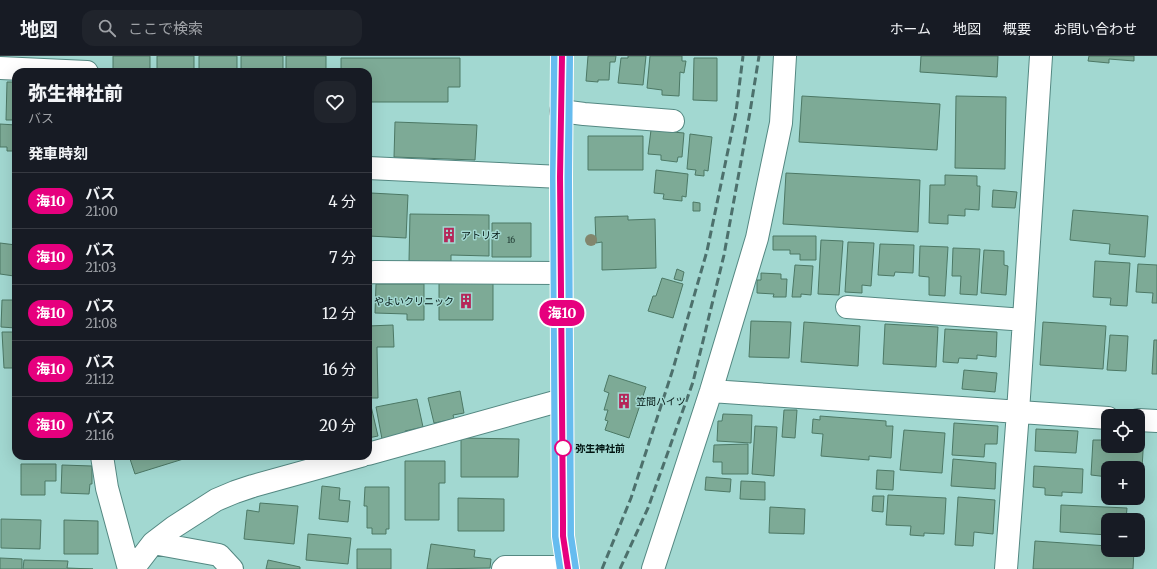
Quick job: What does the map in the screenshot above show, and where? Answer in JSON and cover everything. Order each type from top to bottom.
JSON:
[{"type":"main road","points":[[562,56],[560,177],[563,536],[567,568]]},
{"type":"street","points":[[87,56],[87,68]]},
{"type":"street","points":[[653,569],[711,391],[758,238],[780,123],[786,56]]},
{"type":"street","points":[[1006,569],[1018,412],[1041,56]]},
{"type":"street","points":[[0,68],[12,69]]},
{"type":"street","points":[[561,111],[673,121]]},
{"type":"street","points":[[372,168],[560,177]]},
{"type":"street","points":[[372,272],[561,273]]},
{"type":"street","points":[[847,307],[1024,320]]},
{"type":"street","points":[[711,391],[1101,418]]},
{"type":"street","points":[[372,453],[562,400]]},
{"type":"street","points":[[1145,420],[1157,421]]},
{"type":"street","points":[[103,460],[107,488],[129,569]]},
{"type":"street","points":[[133,569],[153,543],[199,510],[216,500],[235,492],[347,460]]},
{"type":"street","points":[[153,543],[219,555],[232,569]]},
{"type":"street","points":[[503,569],[505,567],[567,568]]},
{"type":"building","points":[[113,56],[150,56],[150,68],[113,68]]},
{"type":"building","points":[[157,56],[194,56],[194,68],[157,68]]},
{"type":"building","points":[[199,56],[237,56],[237,68],[199,68]]},
{"type":"building","points":[[241,56],[283,56],[283,68],[241,68]]},
{"type":"building","points":[[286,56],[326,56],[326,68],[286,68]]},
{"type":"building","points":[[588,56],[616,56],[615,62],[610,62],[609,80],[598,80],[598,82],[586,81]]},
{"type":"building","points":[[628,56],[646,56],[643,85],[618,83],[621,58],[628,58]]},
{"type":"building","points":[[650,56],[682,56],[682,61],[686,61],[684,73],[680,72],[679,96],[662,95],[662,90],[647,88]]},
{"type":"building","points":[[921,56],[998,56],[997,77],[920,72]]},
{"type":"building","points":[[1089,56],[1134,56],[1134,61],[1109,59],[1109,63],[1088,61]]},
{"type":"building","points":[[341,58],[460,58],[460,87],[448,87],[448,102],[372,102],[372,68],[341,68]]},
{"type":"building","points":[[694,58],[717,58],[717,101],[693,100]]},
{"type":"building","points":[[7,82],[12,82],[12,120],[6,120]]},
{"type":"building","points":[[802,96],[940,104],[937,150],[799,142]]},
{"type":"building","points":[[956,96],[1006,97],[1005,169],[955,168]]},
{"type":"building","points":[[395,122],[477,125],[475,160],[394,157]]},
{"type":"building","points":[[0,124],[12,125],[12,151],[7,151],[7,147],[0,147]]},
{"type":"building","points":[[651,130],[684,133],[682,157],[678,157],[677,162],[661,160],[661,155],[648,154]]},
{"type":"building","points":[[690,134],[712,137],[708,171],[704,170],[704,176],[695,175],[696,170],[687,169]]},
{"type":"building","points":[[588,136],[643,136],[643,170],[588,170]]},
{"type":"building","points":[[656,170],[688,174],[686,197],[682,196],[682,201],[663,199],[664,194],[654,193]]},
{"type":"building","points":[[786,173],[920,180],[918,232],[783,224]]},
{"type":"building","points":[[945,175],[977,176],[977,186],[980,186],[979,210],[965,209],[965,216],[948,215],[948,224],[929,223],[930,185],[945,185]]},
{"type":"building","points":[[993,190],[1017,192],[1015,208],[992,207]]},
{"type":"building","points":[[372,193],[408,195],[406,238],[372,236]]},
{"type":"building","points":[[693,202],[700,203],[700,211],[693,211]]},
{"type":"building","points":[[1073,210],[1148,216],[1145,257],[1109,254],[1110,244],[1070,240]]},
{"type":"building","name":"アトリオ","points":[[410,214],[489,215],[489,256],[451,255],[451,262],[409,261]]},
{"type":"building","points":[[628,216],[628,220],[655,219],[656,268],[602,270],[602,242],[596,243],[595,217]]},
{"type":"building","points":[[492,223],[531,223],[531,257],[492,257]]},
{"type":"building","points":[[773,236],[816,236],[816,260],[800,260],[800,254],[790,254],[790,250],[773,250]]},
{"type":"building","points":[[821,240],[843,241],[839,295],[818,294]]},
{"type":"building","points":[[848,242],[874,243],[871,286],[862,285],[862,293],[845,292]]},
{"type":"building","points":[[0,243],[12,244],[12,276],[0,274]]},
{"type":"building","points":[[880,244],[914,245],[913,273],[895,272],[894,276],[878,275]]},
{"type":"building","points":[[920,246],[948,247],[945,296],[929,295],[929,277],[919,276]]},
{"type":"building","points":[[953,248],[980,249],[977,295],[960,294],[961,276],[952,276]]},
{"type":"building","points":[[984,250],[1004,251],[1004,265],[1008,266],[1006,295],[981,293]]},
{"type":"building","points":[[1095,261],[1130,263],[1127,306],[1110,305],[1111,298],[1093,297]]},
{"type":"building","points":[[1138,264],[1157,265],[1157,303],[1152,303],[1153,293],[1136,292]]},
{"type":"building","points":[[795,265],[813,266],[811,295],[801,294],[801,297],[792,297]]},
{"type":"building","points":[[677,269],[684,272],[682,281],[674,279]]},
{"type":"building","points":[[761,273],[781,274],[781,279],[787,279],[786,297],[773,297],[774,294],[757,293],[757,280],[761,280]]},
{"type":"building","points":[[662,278],[683,284],[673,318],[648,311],[653,296],[656,296]]},
{"type":"building","name":"やよいクリニック","points":[[439,282],[493,282],[493,320],[439,320]]},
{"type":"building","points":[[376,284],[424,284],[424,320],[407,320],[407,314],[375,313]]},
{"type":"building","points":[[2,300],[12,300],[12,328],[1,327]]},
{"type":"building","points":[[751,321],[791,322],[789,358],[749,357]]},
{"type":"building","points":[[804,322],[860,326],[858,366],[801,362]]},
{"type":"building","points":[[1043,322],[1106,326],[1103,369],[1040,365]]},
{"type":"building","points":[[885,324],[938,327],[936,367],[883,364]]},
{"type":"building","points":[[393,325],[394,347],[377,347],[378,398],[372,398],[372,326]]},
{"type":"building","points":[[945,329],[997,332],[996,357],[977,355],[977,359],[959,358],[958,363],[943,362]]},
{"type":"building","points":[[2,332],[12,332],[12,368],[4,368]]},
{"type":"building","points":[[1110,335],[1128,336],[1126,371],[1107,370]]},
{"type":"building","points":[[1154,340],[1157,340],[1157,374],[1152,374]]},
{"type":"building","points":[[964,370],[997,373],[995,392],[962,389]]},
{"type":"building","name":"笠間ハイツ","points":[[609,375],[646,387],[629,438],[605,430],[608,421],[605,420],[608,410],[604,410],[609,393],[604,391]]},
{"type":"building","points":[[460,391],[464,413],[453,415],[454,419],[434,423],[428,398]]},
{"type":"building","points":[[417,399],[423,427],[405,431],[406,434],[382,439],[376,407]]},
{"type":"building","points":[[372,410],[378,436],[372,437]]},
{"type":"building","points":[[784,410],[797,410],[795,438],[782,437]]},
{"type":"building","points":[[723,414],[752,415],[751,443],[717,441],[718,421],[722,421]]},
{"type":"building","points":[[820,416],[886,421],[886,426],[893,426],[891,458],[869,456],[869,460],[821,456],[823,434],[812,433],[813,419],[820,420]]},
{"type":"building","points":[[954,423],[998,426],[997,444],[985,444],[984,457],[952,455]]},
{"type":"building","points":[[755,426],[777,427],[774,476],[752,474]]},
{"type":"building","points":[[1036,429],[1078,431],[1076,453],[1035,451]]},
{"type":"building","points":[[904,430],[945,433],[942,473],[900,470]]},
{"type":"building","points":[[461,438],[519,439],[518,477],[461,477]]},
{"type":"building","points":[[1093,440],[1101,440],[1101,453],[1143,453],[1142,461],[1101,461],[1101,476],[1091,475]]},
{"type":"building","points":[[748,444],[748,474],[722,474],[722,462],[713,462],[714,445]]},
{"type":"building","points":[[953,459],[996,463],[995,489],[951,486]]},
{"type":"building","points":[[130,460],[180,460],[135,474]]},
{"type":"building","points":[[405,461],[445,461],[445,483],[439,483],[439,520],[405,520]]},
{"type":"building","points":[[21,464],[56,464],[56,481],[45,481],[45,495],[21,495]]},
{"type":"building","points":[[62,465],[92,466],[92,484],[90,484],[89,494],[61,493]]},
{"type":"building","points":[[1034,466],[1083,469],[1082,493],[1062,492],[1062,496],[1045,495],[1045,488],[1033,487]]},
{"type":"building","points":[[877,470],[894,471],[893,490],[876,489]]},
{"type":"building","points":[[706,477],[731,479],[730,492],[705,490]]},
{"type":"building","points":[[741,481],[765,482],[765,500],[740,499]]},
{"type":"building","points":[[322,486],[340,488],[339,500],[350,501],[348,522],[319,519]]},
{"type":"building","points":[[365,487],[389,487],[389,529],[386,529],[386,534],[372,534],[372,528],[367,528],[367,506],[364,506]]},
{"type":"building","points":[[888,495],[946,498],[944,534],[924,533],[924,536],[910,535],[911,526],[886,525]]},
{"type":"building","points":[[873,496],[884,496],[883,512],[872,511]]},
{"type":"building","points":[[958,497],[995,500],[993,534],[974,532],[973,546],[955,545]]},
{"type":"building","points":[[458,498],[504,499],[504,531],[458,531]]},
{"type":"building","points":[[260,503],[298,506],[294,544],[244,539],[247,510],[259,512]]},
{"type":"building","points":[[1061,505],[1127,508],[1127,513],[1101,513],[1101,535],[1060,532]]},
{"type":"building","points":[[770,507],[805,509],[804,534],[769,533]]},
{"type":"building","points":[[1,519],[41,520],[40,549],[1,548]]},
{"type":"building","points":[[64,520],[98,521],[98,554],[64,554]]},
{"type":"building","points":[[308,534],[351,538],[348,564],[306,560]]},
{"type":"building","points":[[1035,541],[1101,546],[1101,557],[1134,557],[1133,569],[1033,569]]},
{"type":"building","points":[[431,544],[475,550],[474,557],[491,559],[490,568],[427,569]]},
{"type":"building","points":[[357,549],[391,549],[391,569],[357,569]]},
{"type":"building","points":[[0,558],[22,559],[22,569],[0,569]]},
{"type":"building","points":[[24,560],[68,561],[67,568],[93,569],[23,569]]},
{"type":"building","points":[[268,560],[300,567],[300,569],[266,569]]},
{"type":"railway","points":[[602,569],[631,498],[673,369],[707,251],[736,112],[743,56]]},
{"type":"railway","points":[[620,569],[648,508],[693,382],[724,255],[759,56]]},
{"type":"bus line","name":"海10","points":[[562,56],[560,177],[563,536],[568,569]]},
{"type":"place","name":"アトリオ","points":[[449,235]]},
{"type":"place","name":"やよいクリニック","points":[[466,301]]},
{"type":"place","name":"笠間ハイツ","points":[[624,401]]},
{"type":"place","name":"弥生神社前","points":[[563,448]]}]
